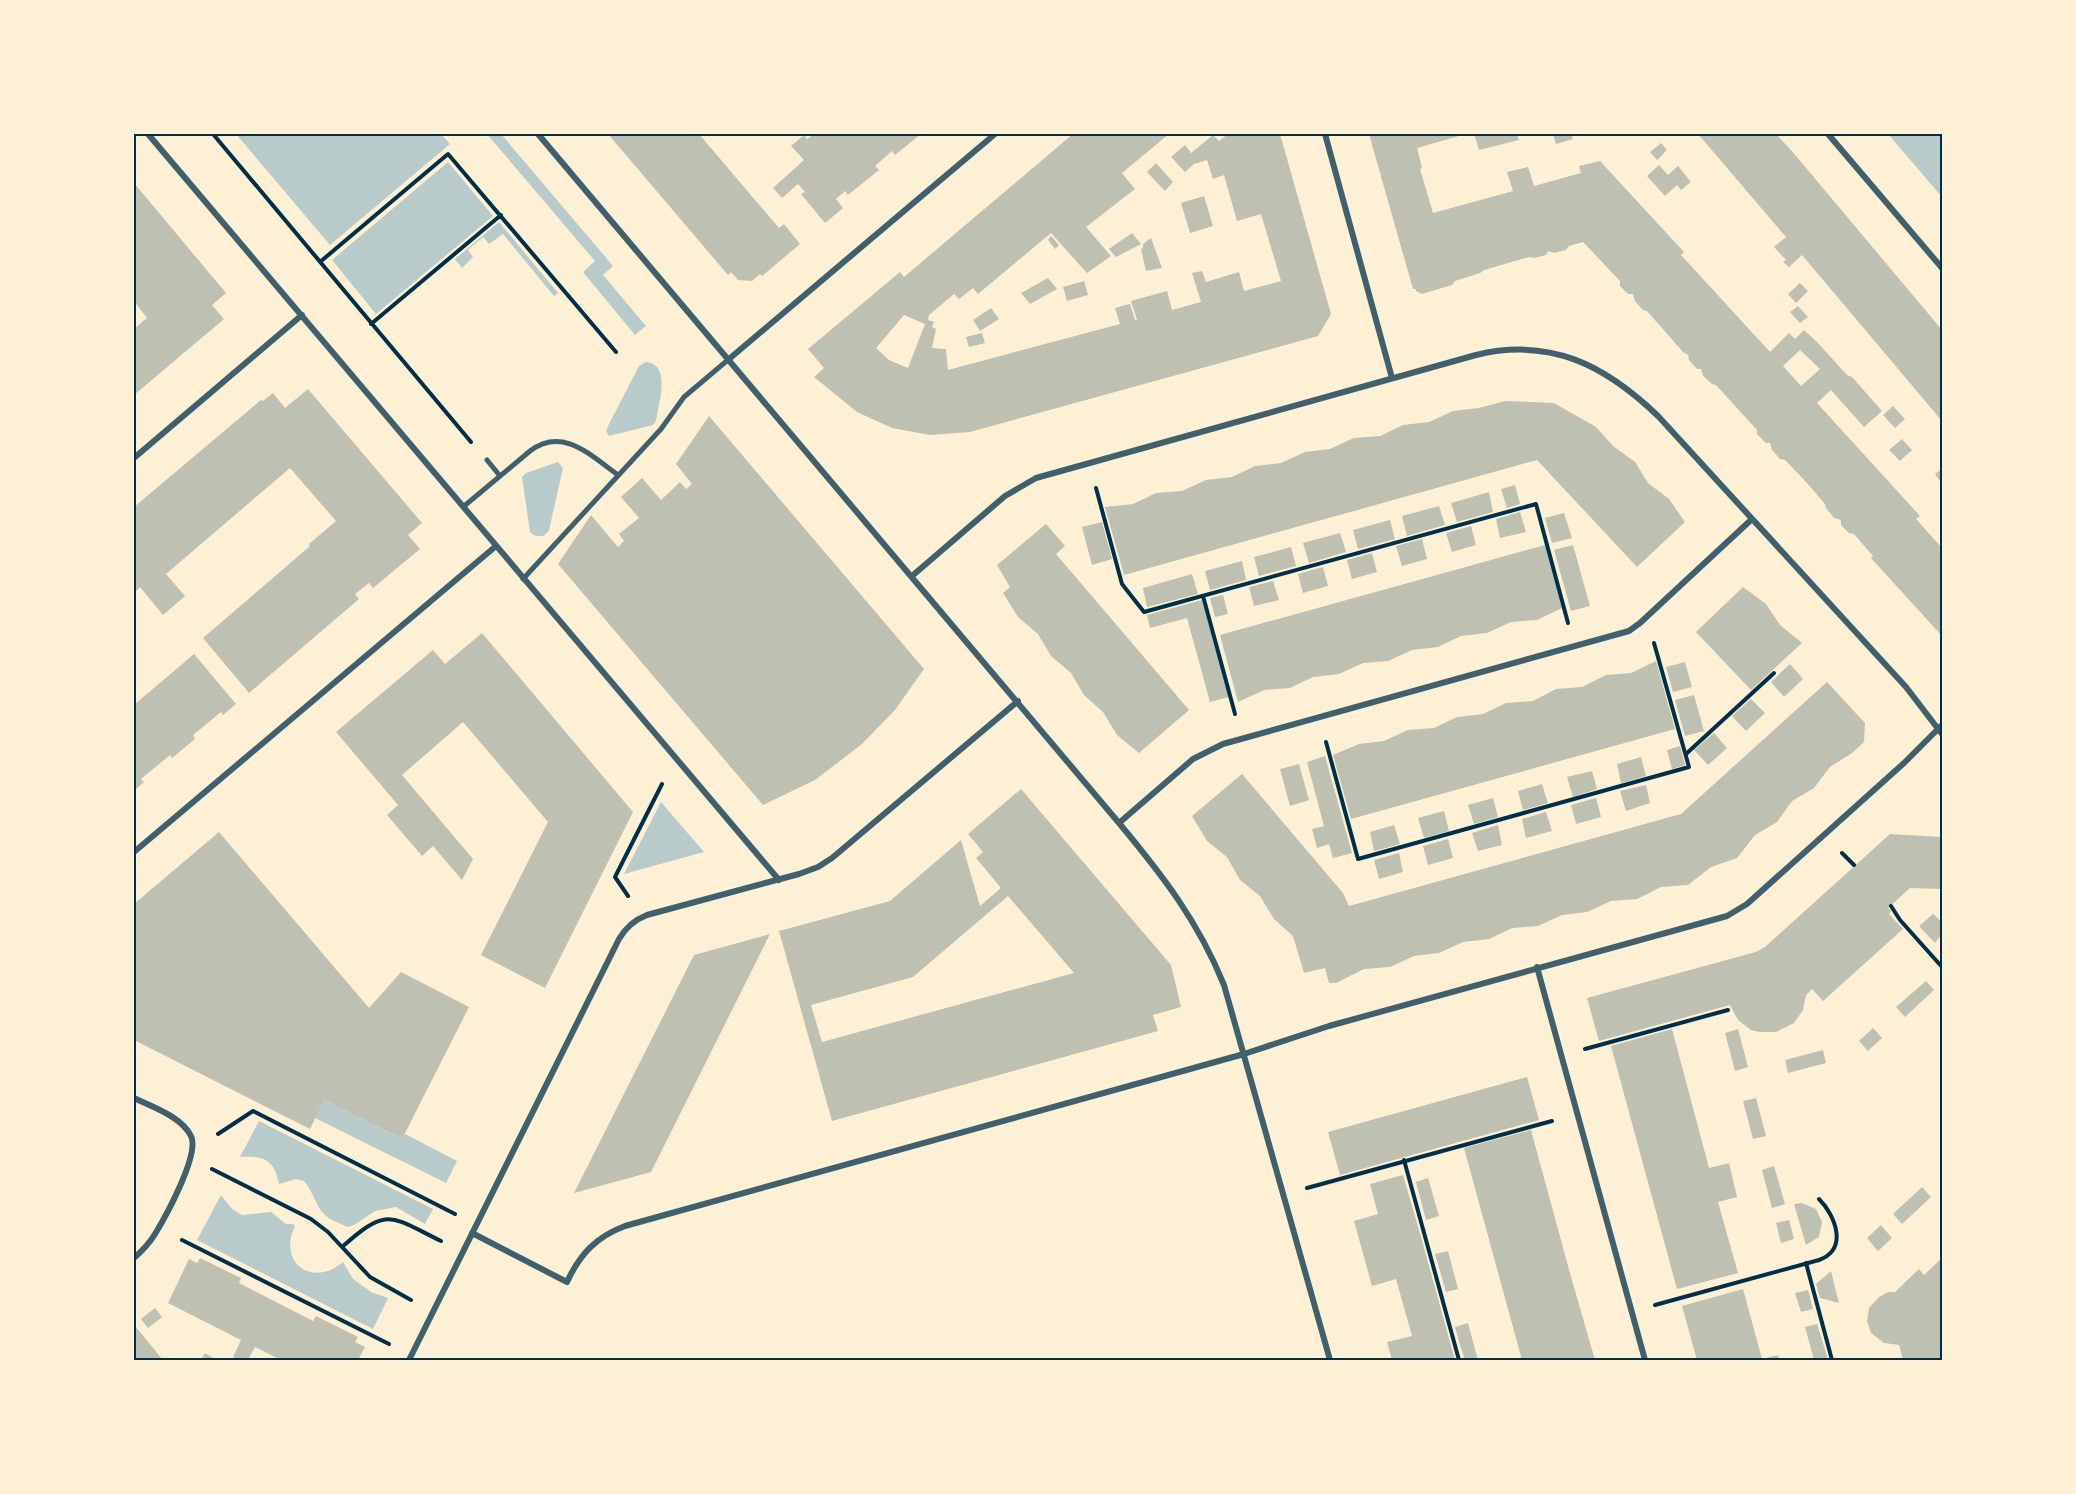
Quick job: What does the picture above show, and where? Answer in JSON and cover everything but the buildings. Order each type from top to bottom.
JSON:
[{"type":"street","points":[[148,134],[779,880]]},
{"type":"street","points":[[538,134],[1018,701],[1172,889],[1203,938],[1224,985],[1330,1360]]},
{"type":"street","points":[[523,579],[661,429],[684,397],[995,134]]},
{"type":"street","points":[[1325,134],[1392,378]]},
{"type":"street","points":[[1828,134],[1942,268]]},
{"type":"street","points":[[134,458],[302,315]]},
{"type":"street","points":[[472,1233],[567,1282],[575,1265],[587,1249],[608,1233],[626,1226],[1244,1054],[1329,1026],[1721,918],[1748,904],[1941,729],[1906,687],[1637,396],[1617,380],[1576,359],[1538,351],[1488,352],[1036,478],[1005,496],[912,576]]},
{"type":"street","points":[[463,507],[538,445],[558,441],[574,445],[618,475]]},
{"type":"street","points":[[487,460],[500,476]]},
{"type":"street","points":[[1119,823],[1194,759],[1223,744],[1632,629],[1752,519]]},
{"type":"street","points":[[134,852],[496,546]]},
{"type":"street","points":[[410,1358],[622,934],[630,924],[641,917],[813,869],[832,858],[1018,701]]},
{"type":"street","points":[[1538,968],[1645,1360]]},
{"type":"street","points":[[134,1098],[182,1124],[192,1139],[193,1150],[159,1228],[146,1247],[134,1258]]},
{"type":"path","points":[[213,134],[487,460]]},
{"type":"path","points":[[320,262],[448,154],[616,351]]},
{"type":"path","points":[[371,324],[501,215]]},
{"type":"path","points":[[1101,506],[1122,584],[1144,612],[1536,504],[1566,614]]},
{"type":"path","points":[[1203,596],[1233,704]]},
{"type":"path","points":[[1329,755],[1358,859],[1689,767],[1657,654]]},
{"type":"path","points":[[1685,754],[1774,673]]},
{"type":"path","points":[[641,917],[615,877],[675,758]]},
{"type":"path","points":[[1891,906],[1900,920],[1942,967]]},
{"type":"path","points":[[1561,1055],[1728,1010]]},
{"type":"path","points":[[193,1150],[253,1111],[477,1225]]},
{"type":"path","points":[[1284,1194],[1528,1127]]},
{"type":"path","points":[[191,1158],[301,1213],[328,1232],[370,1277],[434,1311]]},
{"type":"path","points":[[1404,1160],[1459,1360]]},
{"type":"path","points":[[1686,1296],[1827,1256],[1836,1245],[1836,1235],[1828,1208],[1819,1199]]},
{"type":"path","points":[[342,1247],[368,1224],[391,1218],[464,1251]]},
{"type":"path","points":[[159,1228],[410,1358]]},
{"type":"path","points":[[1806,1263],[1832,1360]]},
{"type":"shaded area","points":[[236,134],[441,134],[450,144],[330,245]]},
{"type":"shaded area","points":[[487,134],[501,134],[613,266],[603,275],[646,326],[635,335],[583,272],[595,261]]},
{"type":"shaded area","points":[[1888,134],[1942,134],[1942,197]]},
{"type":"shaded area","points":[[448,162],[493,216],[376,314],[332,260]]},
{"type":"shaded area","points":[[499,222],[558,293],[554,296],[503,234],[489,244],[483,237],[468,250],[473,257],[462,268],[455,259]]},
{"type":"shaded area","points":[[646,362],[654,364],[661,377],[661,396],[656,421],[653,425],[609,436],[606,431],[608,426],[639,366]]},
{"type":"shaded area","points":[[558,462],[563,468],[549,530],[543,536],[535,535],[530,532],[522,477],[526,473]]},
{"type":"shaded area","points":[[661,802],[704,852],[624,874]]},
{"type":"shaded area","points":[[324,1100],[402,1139],[405,1134],[457,1161],[446,1183],[315,1118]]},
{"type":"shaded area","points":[[259,1121],[433,1209],[425,1224],[396,1207],[375,1211],[347,1227],[325,1215],[304,1181],[296,1179],[279,1184],[274,1169],[267,1161],[256,1157],[240,1157]]},
{"type":"shaded area","points":[[221,1195],[232,1209],[242,1215],[271,1212],[286,1224],[293,1224],[295,1226],[291,1239],[291,1251],[294,1261],[301,1268],[320,1273],[343,1262],[353,1279],[371,1292],[388,1298],[373,1329],[197,1240]]}]
